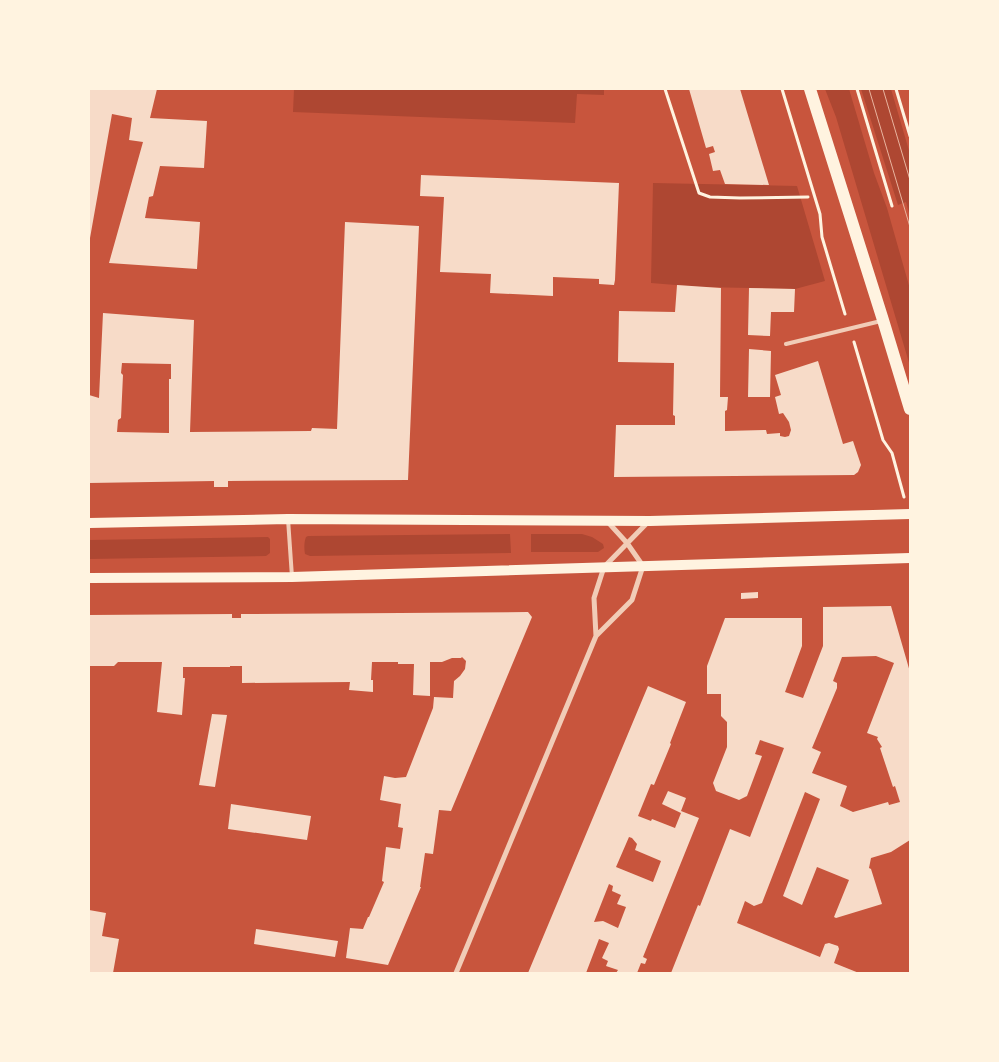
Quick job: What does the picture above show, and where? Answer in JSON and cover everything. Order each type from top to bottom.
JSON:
[{"type":"main road","points":[[810,89],[884,320],[910,409]]},
{"type":"main road","points":[[89,522],[288,519],[650,521],[910,514]]},
{"type":"main road","points":[[89,578],[292,577],[910,558]]},
{"type":"street","points":[[456,973],[596,636],[632,600],[643,566],[627,543],[607,521]]},
{"type":"street","points":[[596,636],[594,598],[604,567],[650,521]]},
{"type":"lane","points":[[786,344],[884,320]]},
{"type":"lane","points":[[288,519],[292,577]]},
{"type":"path","points":[[665,89],[699,193],[710,197],[808,197]]},
{"type":"path","points":[[782,89],[820,214],[822,236],[883,440],[892,453],[897,472]]},
{"type":"path","points":[[856,89],[892,206]]},
{"type":"path","points":[[896,89],[910,136]]},
{"type":"shaded area","points":[[294,89],[604,89],[604,95],[577,94],[575,123],[293,112]]},
{"type":"shaded area","points":[[825,89],[849,89],[874,173],[887,208],[910,289],[910,366],[836,117]]},
{"type":"shaded area","points":[[861,89],[891,89],[910,154],[910,217],[906,202],[898,205]]},
{"type":"shaded area","points":[[653,183],[797,186],[825,281],[795,289],[700,287],[651,283]]},
{"type":"shaded area","points":[[510,534],[511,553],[310,556],[305,554],[304,550],[305,539],[308,536]]},
{"type":"shaded area","points":[[531,534],[582,534],[592,537],[603,544],[604,548],[598,552],[531,552]]},
{"type":"shaded area","points":[[268,537],[270,539],[270,553],[266,556],[89,559],[89,540]]},
{"type":"building","points":[[89,89],[157,89],[150,118],[207,121],[204,168],[160,166],[153,196],[149,197],[145,218],[200,222],[197,269],[109,263],[143,142],[129,140],[132,118],[112,114],[89,238]]},
{"type":"building","points":[[689,89],[740,89],[769,185],[725,184],[720,170],[713,171],[709,154],[715,152],[713,146],[706,148]]},
{"type":"building","points":[[421,175],[619,183],[614,285],[599,284],[599,279],[553,277],[553,296],[490,293],[491,274],[440,272],[444,197],[420,196]]},
{"type":"building","points":[[345,222],[419,226],[408,480],[228,481],[228,487],[214,487],[214,481],[89,483],[89,395],[99,398],[103,313],[194,320],[190,432],[311,431],[312,428],[337,429]],"holes":[[[122,363],[171,364],[171,379],[169,379],[169,433],[117,432],[118,420],[121,418]]]},
{"type":"building","points":[[677,285],[721,288],[720,397],[728,397],[727,410],[725,411],[725,431],[766,430],[767,434],[780,433],[780,436],[789,436],[791,430],[789,422],[783,413],[779,414],[775,397],[781,395],[775,375],[818,361],[843,444],[853,441],[861,465],[858,472],[854,475],[614,477],[616,425],[675,425],[675,416],[673,415],[674,363],[618,362],[619,311],[675,312]]},
{"type":"building","points":[[749,288],[795,289],[794,312],[771,312],[770,336],[748,335]]},
{"type":"building","points":[[749,349],[771,351],[770,397],[748,397]]},
{"type":"building","points":[[758,592],[758,598],[741,599],[741,593]]},
{"type":"building","points":[[891,606],[910,672],[910,840],[891,852],[871,858],[869,868],[871,869],[882,904],[834,917],[849,880],[817,867],[802,905],[783,896],[820,799],[805,792],[762,903],[754,906],[745,901],[737,923],[820,957],[825,944],[829,943],[838,946],[839,949],[834,963],[859,973],[671,973],[730,829],[750,837],[784,748],[760,740],[755,754],[762,756],[747,796],[739,800],[716,791],[713,783],[727,747],[727,722],[721,716],[721,694],[707,694],[707,666],[725,618],[802,618],[802,646],[785,692],[803,698],[823,646],[823,607]],"holes":[[[876,656],[894,663],[867,733],[878,737],[877,739],[882,747],[880,748],[893,787],[895,786],[900,802],[889,805],[888,802],[853,812],[840,806],[847,786],[812,773],[821,752],[812,748],[837,688],[837,683],[833,681],[842,657]]]},
{"type":"building","points":[[528,612],[532,617],[451,811],[439,810],[433,854],[425,853],[421,887],[388,965],[346,958],[350,928],[363,929],[384,882],[382,881],[386,847],[400,849],[403,828],[398,827],[401,804],[380,800],[384,776],[406,777],[433,708],[434,697],[453,698],[454,681],[465,669],[466,661],[462,657],[442,662],[430,662],[430,696],[413,695],[414,664],[398,664],[398,662],[372,662],[371,680],[373,680],[373,692],[349,690],[350,682],[242,683],[242,666],[183,667],[183,678],[185,678],[182,715],[157,712],[162,662],[118,662],[114,666],[89,666],[89,615],[232,614],[232,618],[241,618],[241,614]]},
{"type":"building","points":[[648,686],[686,702],[654,785],[651,784],[638,816],[675,828],[681,813],[662,804],[668,791],[686,798],[681,811],[699,818],[643,957],[647,959],[645,964],[641,963],[637,973],[616,973],[618,970],[606,966],[608,961],[602,958],[609,943],[599,939],[586,973],[528,973]],"holes":[[[629,837],[637,844],[635,850],[661,861],[653,882],[616,867]],[[609,884],[613,886],[612,891],[621,895],[617,904],[626,907],[618,928],[603,921],[594,922]]]},
{"type":"building","points":[[212,714],[227,715],[215,787],[199,785]]},
{"type":"building","points":[[231,804],[311,816],[307,840],[228,829]]},
{"type":"building","points":[[89,910],[106,913],[102,936],[119,939],[113,973],[89,973]]},
{"type":"building","points":[[256,929],[338,941],[335,957],[254,944]]},
{"type":"tram line","points":[[869,89],[910,227]]},
{"type":"tram line","points":[[883,89],[910,180]]}]
